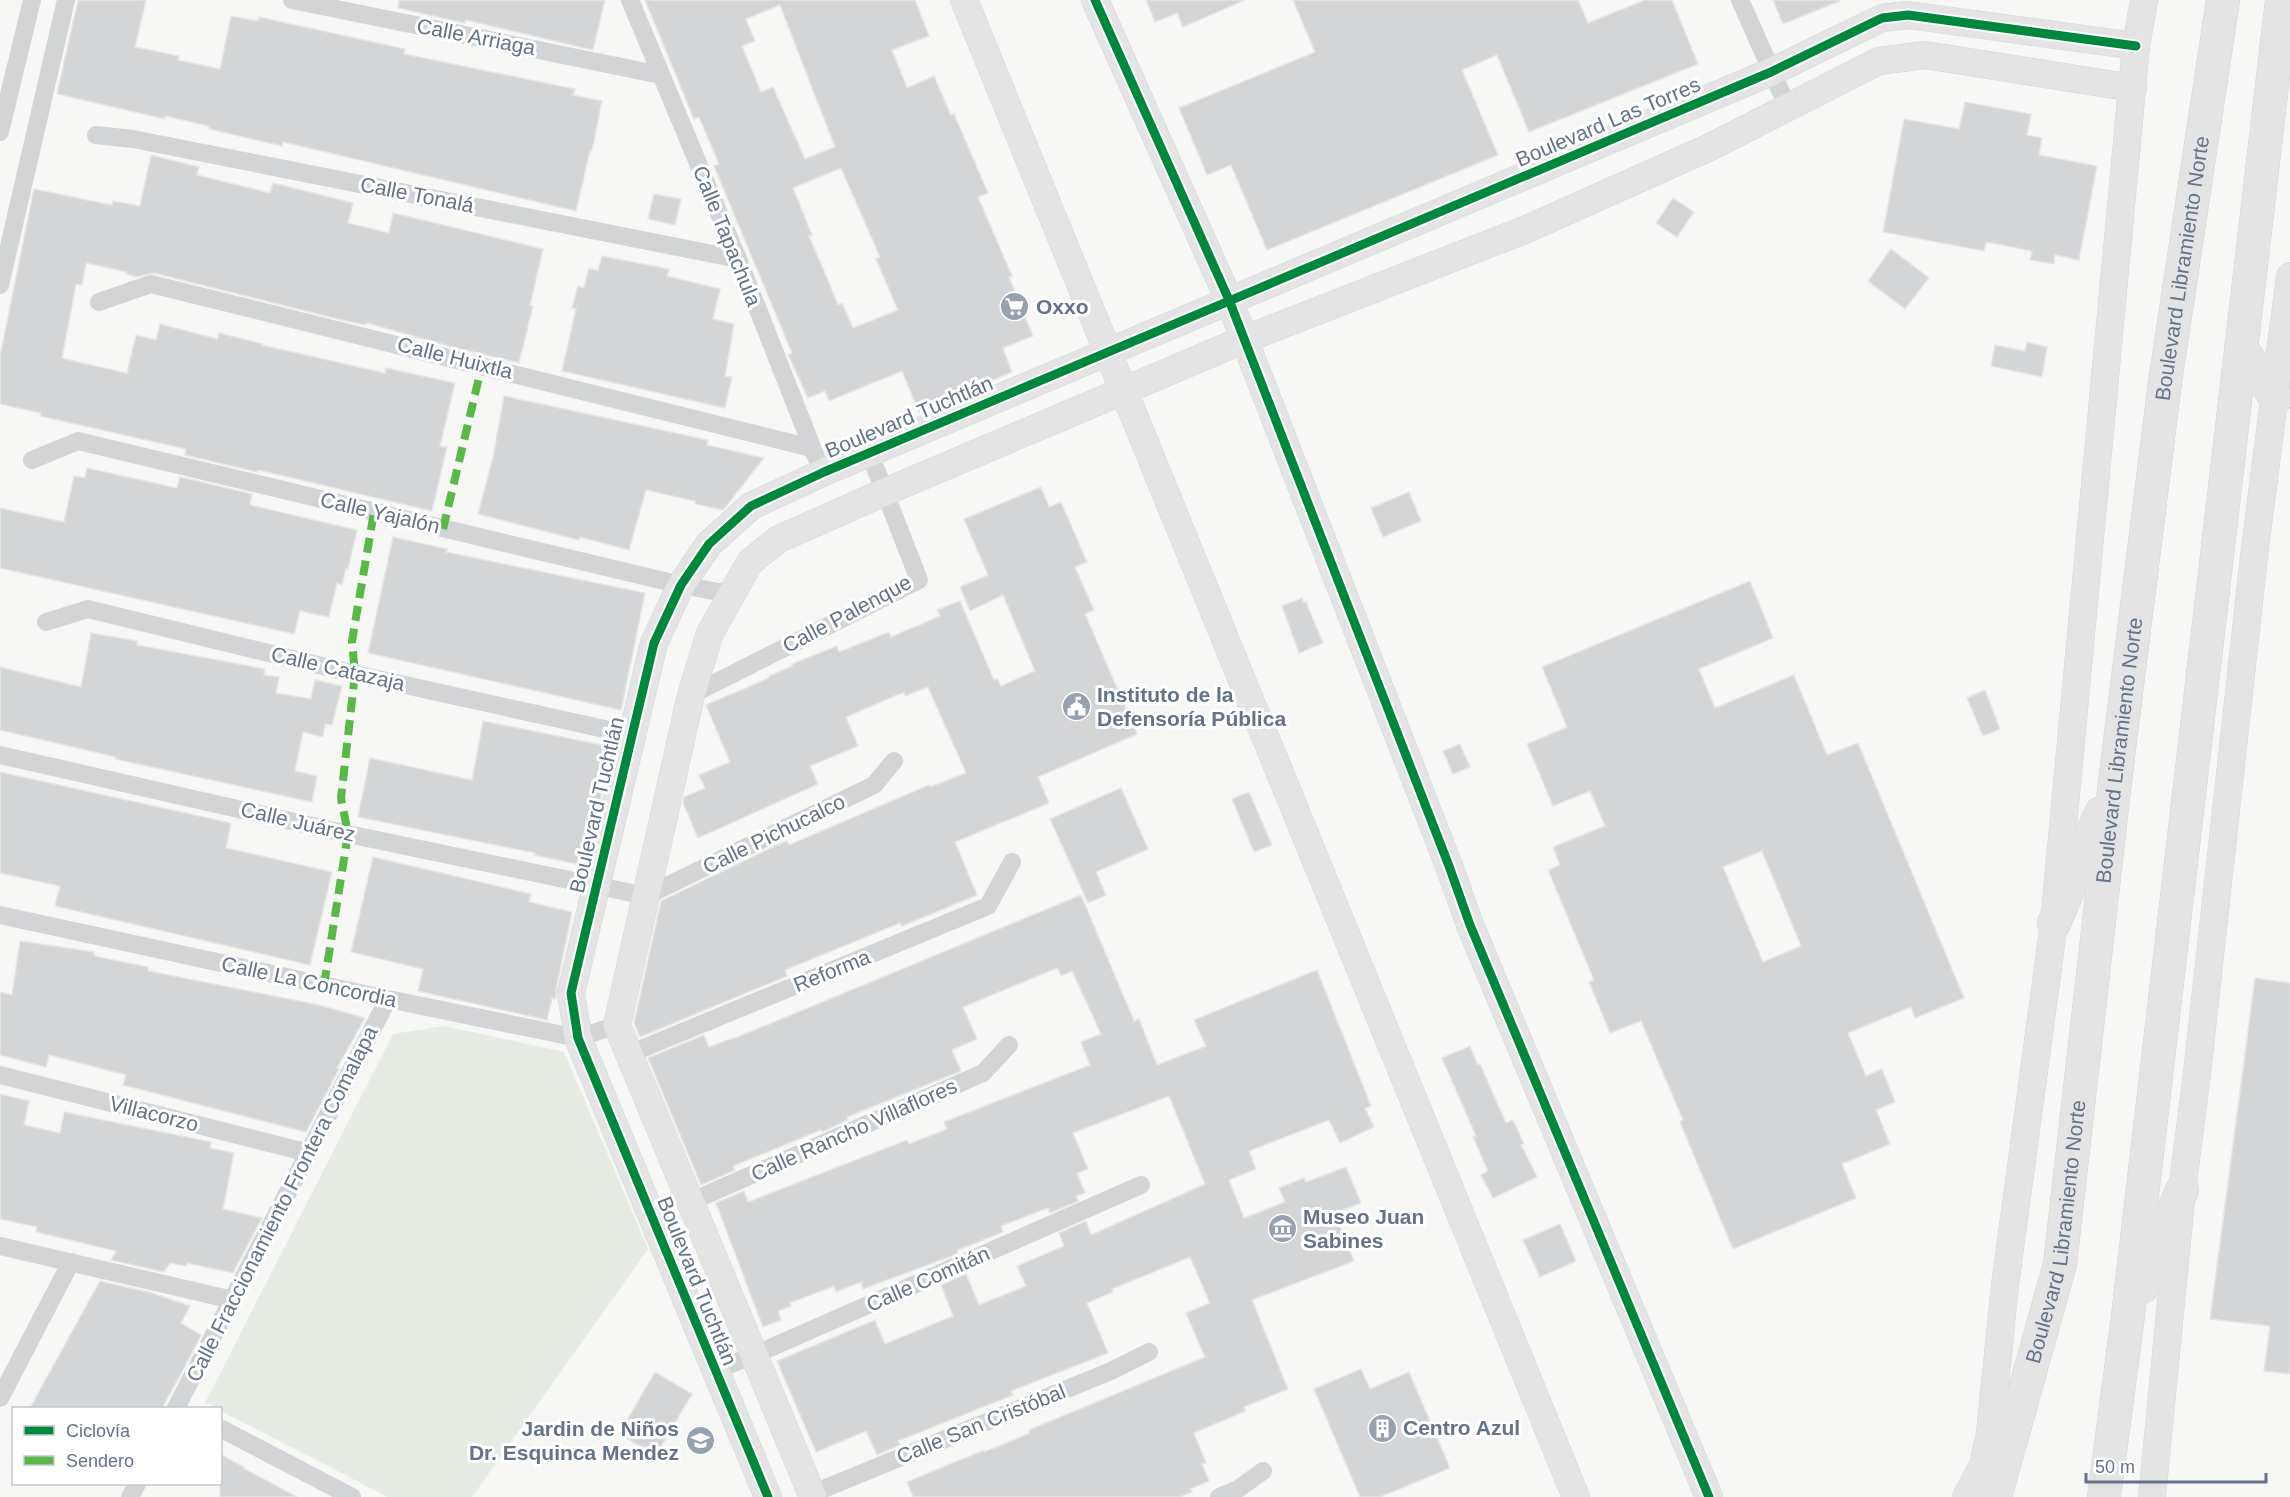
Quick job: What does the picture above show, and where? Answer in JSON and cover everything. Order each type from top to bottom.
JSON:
[{"type":"highway","points":[[2215,0],[2215,52]]},
{"type":"highway","name":"Boulevard Libramiento Norte","points":[[1995,1497],[2060,1264],[2115,781],[2165,382],[2223,0]]},
{"type":"highway","points":[[2104,1497],[2127,1324],[2282,0]]},
{"type":"highway","points":[[2241,348],[2276,398]]},
{"type":"highway","points":[[2054,923],[2115,781]]},
{"type":"highway","points":[[2127,1324],[2182,1190]]},
{"type":"street","points":[[1,123],[32,0]]},
{"type":"street","points":[[0,284],[66,0]]},
{"type":"street","name":"Calle Arriaga","points":[[292,0],[661,75]]},
{"type":"street","name":"Calle Tapachula","points":[[630,0],[738,259],[812,448],[824,472]]},
{"type":"street","points":[[964,0],[1576,1497]]},
{"type":"street","points":[[1095,0],[1229,300],[1445,855],[1470,925],[1705,1488],[1723,1497]]},
{"type":"street","points":[[1740,0],[1788,108]]},
{"type":"street","points":[[1966,1497],[1983,1465],[1990,1433],[2005,1285],[2054,923],[2136,46],[2144,0]]},
{"type":"street","name":"Boulevard Las Torres","points":[[1108,353],[1771,72],[1882,18],[1908,15],[2136,46]]},
{"type":"street","points":[[578,1038],[617,1025],[691,695],[710,633],[750,562],[779,539],[1243,340],[1527,229],[1708,148],[1878,61],[1925,55],[2133,88]]},
{"type":"street","name":"Calle Tonalá","points":[[96,135],[133,139],[738,259]]},
{"type":"street","points":[[2152,1497],[2182,1190],[2255,548],[2290,276]]},
{"type":"street","name":"Calle Huixtla","points":[[99,302],[151,284],[812,448]]},
{"type":"street","name":"Boulevard Tuchtlán","points":[[768,1497],[578,1038],[571,993],[654,642],[681,585],[709,544],[751,506],[824,472],[1108,353]]},
{"type":"street","name":"Calle Yajalón","points":[[32,460],[78,441],[681,585],[730,594]]},
{"type":"street","name":"Calle Palenque","points":[[691,695],[919,580],[870,454]]},
{"type":"street","name":"Calle Catazaja","points":[[46,622],[88,609],[356,674],[632,735]]},
{"type":"street","name":"Calle Juárez","points":[[0,755],[348,834],[646,896]]},
{"type":"street","name":"Calle Pichucalco","points":[[646,896],[874,785],[894,761]]},
{"type":"street","name":"Reforma","points":[[629,1054],[988,906],[1012,862]]},
{"type":"street","name":"Calle La Concordia","points":[[0,915],[578,1038]]},
{"type":"street","name":"Calle Fraccionamiento Frontera Comalapa","points":[[180,1407],[388,999]]},
{"type":"street","name":"Boulevard Tuchtlán","points":[[617,1025],[812,1495]]},
{"type":"street","name":"Calle Rancho Villaflores","points":[[690,1202],[983,1073],[1009,1045]]},
{"type":"street","name":"Villacorzo","points":[[0,1075],[309,1153]]},
{"type":"street","name":"Calle Comitán","points":[[714,1371],[1142,1185]]},
{"type":"street","points":[[0,1246],[233,1300]]},
{"type":"street","points":[[0,1398],[71,1262]]},
{"type":"street","name":"Calle San Cristóbal","points":[[812,1495],[1111,1371],[1149,1352]]},
{"type":"street","points":[[222,1429],[317,1489],[352,1497]]},
{"type":"street","points":[[1219,1497],[1238,1489],[1263,1471]]},
{"type":"shaded area","points":[[444,1026],[564,1052],[648,1249],[472,1497],[388,1497],[222,1412],[222,1407],[205,1403],[393,1034]]},
{"type":"building","points":[[78,0],[146,0],[135,47],[179,56],[178,60],[220,69],[231,16],[258,21],[259,17],[405,49],[404,54],[575,89],[573,95],[602,101],[576,211],[283,142],[282,146],[209,129],[209,126],[165,116],[165,119],[57,94]]},
{"type":"building","points":[[399,0],[605,0],[593,50],[466,20],[465,23],[398,8]]},
{"type":"building","points":[[645,0],[915,0],[929,36],[892,50],[907,88],[934,76],[951,115],[954,114],[988,193],[978,197],[1012,276],[1009,277],[1033,336],[1003,348],[1012,372],[919,412],[902,371],[829,401],[825,391],[808,398],[788,355],[792,353],[714,166],[719,164],[699,117],[694,119]],"holes":[[[780,5],[835,147],[805,159],[773,87],[761,92],[742,46],[755,41],[746,19]],[[841,168],[880,257],[876,259],[898,310],[853,328],[842,303],[838,305],[809,236],[812,235],[793,188]]]},
{"type":"building","points":[[1146,0],[1245,0],[1183,27],[1177,13],[1155,22]]},
{"type":"building","points":[[1293,0],[1578,0],[1588,23],[1645,0],[1672,0],[1698,64],[1529,132],[1497,55],[1462,70],[1498,155],[1267,250],[1231,165],[1207,175],[1179,108],[1315,52]]},
{"type":"building","points":[[1773,0],[1840,0],[1840,1],[1783,24]]},
{"type":"building","points":[[1965,102],[2031,114],[2027,135],[2042,138],[2039,155],[2097,166],[2079,260],[2055,255],[2054,264],[2030,260],[2032,251],[1986,242],[1984,251],[1883,232],[1904,119],[1959,129]]},
{"type":"building","points":[[151,155],[199,167],[197,175],[270,193],[273,183],[353,203],[348,223],[389,233],[393,213],[543,249],[530,305],[533,306],[519,363],[367,323],[366,325],[342,320],[154,273],[137,277],[126,274],[127,272],[86,263],[82,285],[76,284],[62,358],[127,373],[136,335],[156,340],[160,324],[217,339],[219,333],[385,373],[386,368],[455,383],[440,446],[447,447],[432,511],[185,455],[186,449],[40,416],[41,413],[0,404],[0,356],[34,189],[112,205],[113,201],[140,206]]},
{"type":"building","points":[[654,194],[681,199],[675,225],[648,219]]},
{"type":"building","points":[[1673,198],[1694,212],[1677,237],[1656,223]]},
{"type":"building","points":[[1891,249],[1929,278],[1905,309],[1868,281]]},
{"type":"building","points":[[602,256],[669,269],[667,276],[720,289],[713,319],[734,324],[725,376],[732,377],[725,408],[562,371],[576,309],[572,308],[578,286],[584,288],[589,268],[598,271]]},
{"type":"building","points":[[2027,342],[2047,347],[2042,377],[1991,366],[1995,345],[2025,351]]},
{"type":"building","points":[[504,396],[708,440],[707,445],[764,458],[723,510],[646,490],[629,550],[580,537],[579,540],[478,514],[493,457]]},
{"type":"building","points":[[87,468],[177,488],[180,477],[252,494],[250,505],[357,530],[348,569],[346,568],[342,585],[337,583],[329,617],[300,611],[294,634],[0,568],[0,508],[64,522],[74,476],[85,478]]},
{"type":"building","points":[[1041,487],[1049,507],[1061,502],[1087,562],[1075,567],[1094,610],[1085,614],[1137,734],[1038,777],[1049,803],[955,842],[977,895],[902,926],[900,923],[785,970],[787,976],[640,1037],[634,1023],[661,901],[777,845],[787,841],[789,845],[929,785],[930,787],[966,773],[928,687],[905,696],[904,692],[846,717],[858,746],[810,766],[818,784],[698,838],[683,803],[684,797],[705,788],[699,775],[730,762],[706,705],[769,678],[792,664],[837,646],[839,652],[889,632],[891,637],[940,616],[937,610],[960,601],[994,680],[997,678],[1001,686],[1035,671],[1003,595],[970,611],[960,587],[988,575],[964,519]]},
{"type":"building","points":[[1409,492],[1421,521],[1383,537],[1371,508]]},
{"type":"building","points":[[393,537],[447,549],[446,552],[645,593],[621,710],[368,653]]},
{"type":"building","points":[[1750,581],[1773,638],[1699,669],[1715,708],[1794,675],[1827,755],[1858,743],[1964,998],[1915,1018],[1911,1007],[1848,1033],[1866,1076],[1882,1069],[1895,1102],[1876,1110],[1890,1144],[1842,1164],[1856,1198],[1733,1249],[1680,1122],[1683,1120],[1641,1021],[1610,1033],[1589,982],[1594,980],[1548,870],[1560,865],[1553,847],[1605,826],[1590,791],[1553,806],[1527,744],[1567,727],[1542,667]],"holes":[[[1762,851],[1801,946],[1763,962],[1723,867]]]},
{"type":"building","points":[[1302,598],[1304,603],[1306,602],[1323,643],[1299,653],[1282,606]]},
{"type":"building","points":[[91,633],[137,641],[137,645],[265,669],[264,675],[279,677],[276,693],[311,699],[315,680],[342,686],[332,725],[325,724],[323,737],[303,732],[295,771],[317,776],[312,802],[115,759],[116,757],[0,730],[0,667],[81,687]]},
{"type":"building","points":[[1985,690],[2000,729],[1983,736],[1967,698]]},
{"type":"building","points":[[483,721],[612,747],[599,805],[593,804],[581,865],[534,855],[535,853],[358,817],[370,758],[472,780]]},
{"type":"building","points":[[1460,744],[1470,767],[1453,774],[1443,751]]},
{"type":"building","points":[[0,772],[231,823],[226,848],[332,872],[310,965],[55,906],[60,886],[0,873]]},
{"type":"building","points":[[1121,788],[1148,849],[1096,872],[1106,895],[1088,903],[1050,819]]},
{"type":"building","points":[[1249,792],[1272,845],[1254,852],[1232,799]]},
{"type":"building","points":[[373,857],[531,894],[529,902],[572,912],[556,989],[556,999],[552,998],[547,1020],[418,991],[423,969],[351,952]]},
{"type":"building","points":[[1081,895],[1134,1021],[1139,1019],[1157,1065],[1206,1046],[1194,1020],[1317,970],[1371,1106],[1365,1108],[1374,1127],[1340,1143],[1329,1120],[1249,1151],[1256,1169],[1229,1180],[1244,1218],[1285,1202],[1279,1188],[1304,1178],[1306,1182],[1346,1167],[1361,1203],[1335,1213],[1354,1261],[1252,1300],[1288,1389],[1244,1407],[1245,1411],[1194,1433],[1206,1463],[1202,1464],[1209,1481],[1190,1489],[1192,1492],[1180,1497],[913,1497],[907,1482],[1004,1444],[1030,1433],[1029,1430],[1205,1357],[1186,1313],[1210,1303],[1190,1257],[1112,1289],[1113,1292],[1087,1303],[1108,1353],[1011,1391],[1013,1395],[898,1441],[900,1445],[877,1455],[866,1431],[816,1452],[777,1361],[875,1320],[885,1344],[953,1316],[941,1285],[966,1274],[979,1305],[1026,1286],[1017,1266],[1064,1246],[1059,1233],[1086,1221],[1091,1235],[1205,1184],[1169,1096],[1073,1133],[1088,1169],[1077,1173],[1085,1193],[1076,1196],[1078,1201],[1050,1213],[1048,1208],[1001,1226],[1003,1232],[958,1250],[957,1254],[863,1289],[861,1282],[836,1292],[834,1286],[790,1303],[791,1306],[778,1311],[781,1320],[763,1327],[716,1203],[744,1191],[748,1202],[907,1140],[909,1144],[947,1129],[944,1122],[1090,1065],[1081,1042],[1101,1034],[1072,971],[1061,976],[1057,968],[963,1007],[977,1039],[952,1050],[961,1071],[847,1117],[848,1120],[822,1132],[821,1130],[733,1166],[735,1170],[701,1185],[648,1058],[704,1035],[709,1047],[733,1039]]},
{"type":"building","points":[[20,941],[94,952],[94,956],[148,967],[148,971],[319,1005],[365,1018],[337,1068],[339,1069],[306,1132],[123,1085],[126,1075],[49,1055],[46,1067],[0,1055],[0,992],[12,995]]},
{"type":"building","points":[[2255,978],[2290,983],[2290,1374],[2264,1371],[2270,1326],[2210,1319]]},
{"type":"building","points":[[1470,1046],[1506,1123],[1513,1120],[1524,1144],[1521,1145],[1537,1177],[1493,1198],[1481,1175],[1488,1171],[1473,1137],[1476,1136],[1442,1058]]},
{"type":"building","points":[[0,1094],[29,1101],[24,1125],[60,1133],[64,1112],[211,1142],[210,1148],[234,1153],[223,1209],[262,1218],[233,1273],[187,1263],[186,1266],[170,1263],[164,1272],[111,1260],[116,1251],[36,1232],[37,1227],[0,1219]]},
{"type":"building","points":[[1560,1224],[1576,1261],[1540,1277],[1523,1240]]},
{"type":"building","points":[[100,1281],[152,1293],[190,1306],[181,1323],[201,1335],[163,1407],[31,1407]]},
{"type":"building","name":"Centro Azul","points":[[1361,1369],[1370,1389],[1409,1372],[1450,1468],[1380,1497],[1360,1497],[1314,1389]]},
{"type":"building","points":[[655,1372],[692,1394],[656,1455],[619,1434]]},
{"type":"building","points":[[222,1455],[297,1497],[220,1497]]},
{"type":"marked path","points":[[443,529],[482,365]]},
{"type":"marked path","points":[[324,985],[348,834],[341,798],[355,674],[352,641],[374,512]]},
{"type":"cycle path","points":[[1095,0],[1229,300],[1470,925],[1709,1497]]},
{"type":"cycle path","points":[[768,1497],[578,1038],[571,993],[654,643],[681,585],[709,544],[751,506],[824,472],[1771,72],[1882,18],[1908,15],[2136,46]]},
{"type":"place","name":"Oxxo","points":[[1015,307]]},
{"type":"place","name":"Instituto de la Defensoría Pública","points":[[1076,707]]},
{"type":"place","name":"Museo Juan Sabines","points":[[1282,1229]]},
{"type":"place","name":"Centro Azul","points":[[1382,1428]]},
{"type":"place","name":"Jardin de Niños Dr. Esquinca Mendez","points":[[700,1441]]}]
